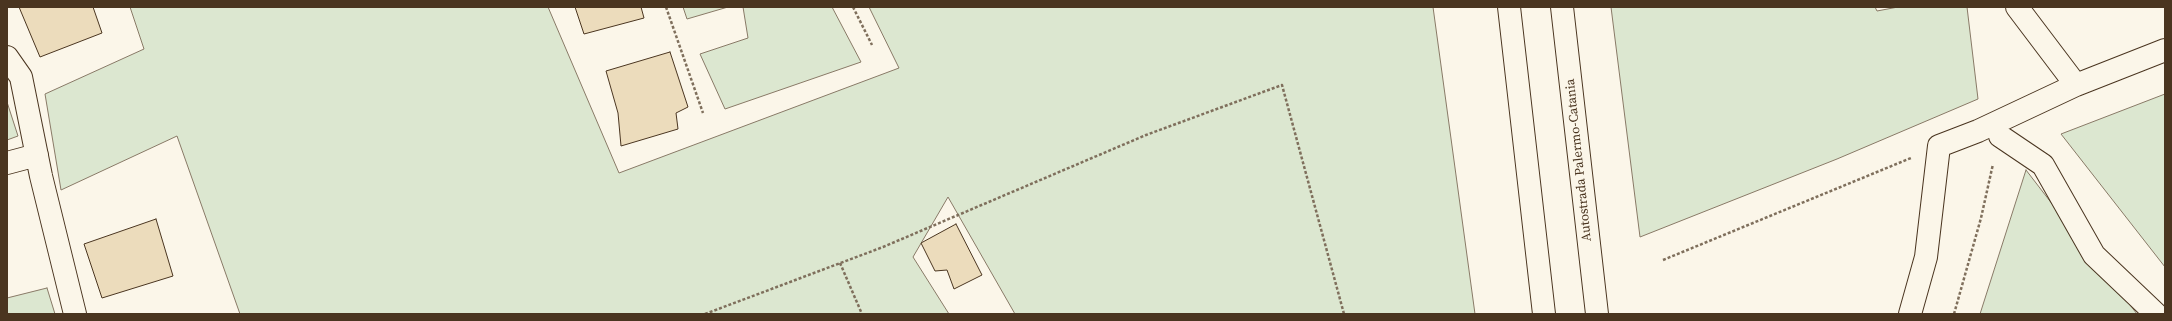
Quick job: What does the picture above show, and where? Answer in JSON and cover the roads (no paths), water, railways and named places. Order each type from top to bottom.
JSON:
[{"type":"main road","points":[[1509,7],[1544,314]]},
{"type":"main road","name":"Autostrada Palermo-Catania","points":[[1562,7],[1597,314]]},
{"type":"main road","points":[[2016,7],[2076,85]]},
{"type":"main road","points":[[1910,314],[1926,257],[1939,146],[1978,131],[2076,85],[2165,50]]},
{"type":"main road","points":[[7,57],[21,77],[37,155],[75,314]]},
{"type":"main road","points":[[2000,136],[2043,165],[2094,255],[2156,314]]},
{"type":"main road","points":[[7,163],[37,155]]}]
